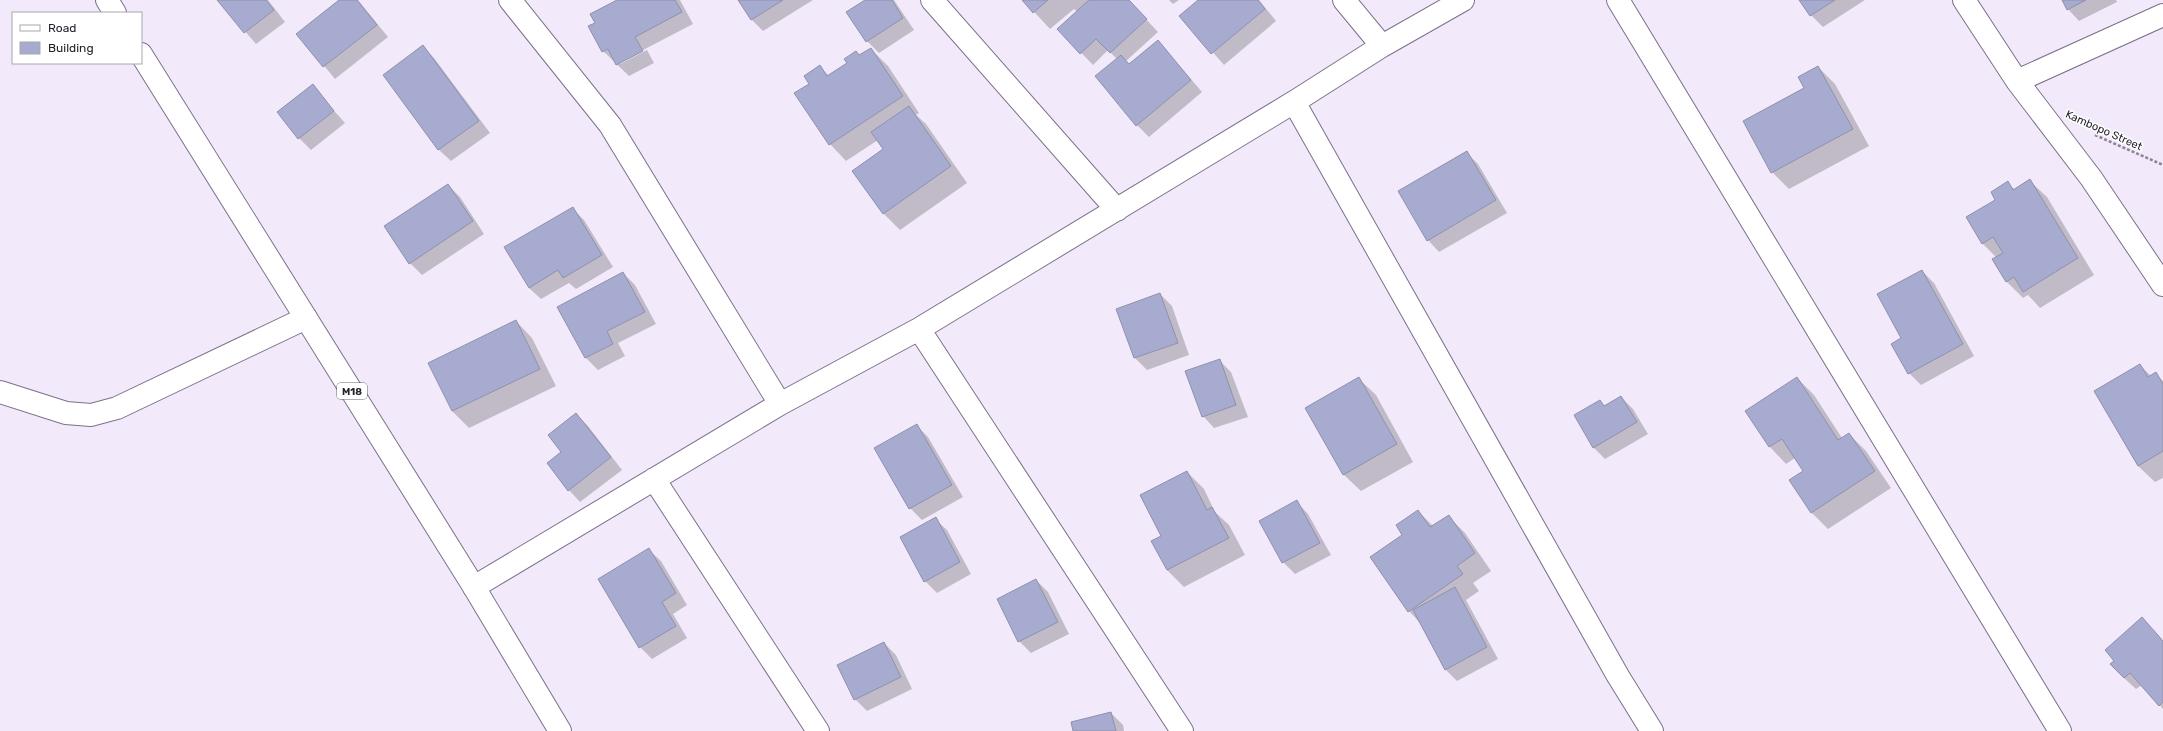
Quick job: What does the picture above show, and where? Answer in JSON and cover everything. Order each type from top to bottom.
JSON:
[{"type":"street","points":[[107,0],[115,12]]},
{"type":"street","points":[[510,0],[610,125],[780,404]]},
{"type":"street","points":[[932,0],[1117,210]]},
{"type":"street","points":[[1344,0],[1382,46]]},
{"type":"street","points":[[474,587],[780,404],[919,330],[1294,102],[1382,46],[1463,0]]},
{"type":"street","points":[[1618,0],[2060,731]]},
{"type":"street","points":[[1964,0],[2017,81],[2091,178],[2163,285]]},
{"type":"street","points":[[2017,81],[2163,15]]},
{"type":"street","name":"M18","points":[[142,56],[474,587],[560,731]]},
{"type":"street","points":[[1294,102],[1618,676],[1652,731]]},
{"type":"street","points":[[0,392],[66,413],[91,415],[117,408],[306,318]]},
{"type":"street","points":[[919,330],[1182,731]]},
{"type":"street","points":[[654,479],[818,731]]},
{"type":"path","name":"Kambopo Street","points":[[2093,134],[2163,165]]},
{"type":"building","points":[[217,0],[266,0],[274,10],[244,33]]},
{"type":"building","points":[[339,0],[357,0],[377,25],[323,67],[296,34]]},
{"type":"building","points":[[617,0],[675,0],[682,12],[635,37],[643,51],[616,65],[608,49],[602,52],[588,26],[595,23],[590,14]]},
{"type":"building","points":[[738,0],[783,0],[751,20]]},
{"type":"building","points":[[865,0],[892,0],[903,18],[866,42],[846,12]]},
{"type":"building","points":[[1022,0],[1048,0],[1033,13]]},
{"type":"building","points":[[1089,0],[1129,0],[1147,19],[1110,53],[1096,39],[1080,54],[1057,29]]},
{"type":"building","points":[[1198,0],[1258,0],[1265,9],[1211,54],[1179,16]]},
{"type":"building","points":[[1799,0],[1835,0],[1810,16]]},
{"type":"building","points":[[2062,0],[2086,0],[2067,10]]},
{"type":"building","points":[[1158,40],[1191,80],[1136,126],[1095,76],[1121,55],[1129,64]]},
{"type":"building","points":[[423,45],[479,121],[438,150],[383,75]]},
{"type":"building","points":[[871,48],[903,96],[829,145],[794,93],[809,84],[804,76],[820,65],[827,76],[847,63],[844,59],[856,51],[859,55]]},
{"type":"building","points":[[1818,66],[1853,129],[1771,173],[1743,121],[1804,88],[1798,77]]},
{"type":"building","points":[[313,84],[334,111],[298,139],[277,112]]},
{"type":"building","points":[[909,106],[951,166],[883,214],[852,171],[883,149],[871,132]]},
{"type":"building","points":[[1467,151],[1496,200],[1427,241],[1398,191]]},
{"type":"building","points":[[2030,179],[2078,258],[2023,292],[2014,277],[2006,282],[1992,259],[2003,253],[1993,237],[1982,244],[1966,217],[1995,200],[1991,192],[2008,181],[2013,190]]},
{"type":"building","points":[[448,184],[473,221],[409,264],[384,226]]},
{"type":"building","points":[[573,207],[602,255],[563,278],[558,270],[529,288],[504,247]]},
{"type":"building","points":[[1922,270],[1963,344],[1908,374],[1891,344],[1901,338],[1877,294]]},
{"type":"building","points":[[623,272],[645,312],[607,331],[613,344],[585,358],[557,307]]},
{"type":"building","points":[[1160,293],[1178,343],[1134,358],[1116,309]]},
{"type":"building","points":[[516,320],[540,369],[452,411],[428,363]]},
{"type":"building","points":[[1220,359],[1236,405],[1202,417],[1185,371]]},
{"type":"building","points":[[2140,364],[2148,377],[2156,372],[2163,384],[2163,451],[2138,466],[2094,391]]},
{"type":"building","points":[[1359,377],[1397,444],[1343,475],[1305,408]]},
{"type":"building","points":[[1797,377],[1838,440],[1849,433],[1875,471],[1811,513],[1789,480],[1803,471],[1782,439],[1769,447],[1745,411]]},
{"type":"building","points":[[1621,396],[1637,422],[1593,448],[1574,415],[1600,400],[1604,406]]},
{"type":"building","points":[[576,413],[611,457],[568,491],[547,463],[561,452],[548,435]]},
{"type":"building","points":[[917,424],[952,485],[909,509],[874,448]]},
{"type":"building","points":[[1187,471],[1207,510],[1212,507],[1229,538],[1167,570],[1151,541],[1161,536],[1140,495]]},
{"type":"building","points":[[1297,500],[1320,543],[1282,563],[1259,521]]},
{"type":"building","points":[[1418,510],[1430,527],[1449,515],[1475,553],[1457,566],[1463,574],[1408,612],[1370,557],[1402,535],[1396,525]]},
{"type":"building","points":[[936,517],[960,562],[924,582],[900,537]]},
{"type":"building","points":[[649,548],[676,593],[662,602],[676,626],[639,648],[598,579]]},
{"type":"building","points":[[1036,579],[1058,622],[1018,642],[997,599]]},
{"type":"building","points":[[1455,587],[1487,647],[1445,670],[1413,610]]},
{"type":"building","points":[[2142,617],[2163,641],[2163,702],[2159,706],[2130,673],[2124,678],[2110,664],[2114,661],[2105,650]]},
{"type":"building","points":[[884,642],[901,677],[854,700],[837,665]]},
{"type":"building","points":[[1111,712],[1116,731],[1073,731],[1071,722]]}]
